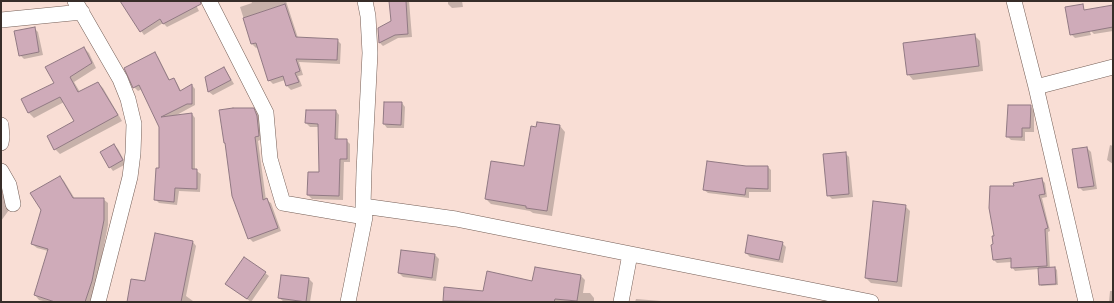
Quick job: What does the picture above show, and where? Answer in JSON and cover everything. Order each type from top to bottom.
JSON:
[{"type":"street","points":[[209,1],[266,113],[270,159],[283,203],[456,219],[871,302]]},
{"type":"street","points":[[348,302],[364,211],[370,52],[368,16],[365,1]]},
{"type":"street","points":[[1014,1],[1036,86],[1086,302]]},
{"type":"street","points":[[1,20],[79,6],[120,80],[128,99],[134,124],[130,177],[98,302]]},
{"type":"street","points":[[1036,86],[1113,68]]},
{"type":"street","points":[[1,125],[1,142]]},
{"type":"street","points":[[1,171],[9,185],[13,204]]},
{"type":"street","points":[[621,302],[630,254]]},
{"type":"building","points":[[120,1],[200,1],[201,4],[163,24],[160,19],[140,32]]},
{"type":"building","points":[[389,1],[406,1],[408,34],[395,35],[379,43],[378,28],[391,21]]},
{"type":"building","points":[[285,4],[296,37],[338,39],[337,60],[296,59],[300,71],[295,73],[299,82],[286,86],[283,76],[268,81],[256,43],[251,44],[243,18]]},
{"type":"building","points":[[1083,4],[1084,10],[1113,5],[1113,27],[1070,35],[1065,7]]},
{"type":"building","points":[[35,27],[39,52],[19,56],[14,31]]},
{"type":"building","points":[[975,34],[979,66],[907,75],[903,43]]},
{"type":"building","points":[[84,47],[92,63],[70,77],[78,92],[98,82],[118,115],[54,150],[47,136],[74,121],[60,97],[28,113],[21,99],[54,83],[45,67]]},
{"type":"building","points":[[155,52],[169,80],[174,78],[180,91],[192,84],[192,104],[187,104],[161,117],[192,113],[192,169],[197,169],[197,189],[175,188],[174,202],[154,200],[156,168],[159,168],[159,127],[139,85],[133,88],[124,68]]},
{"type":"building","points":[[224,67],[231,80],[208,92],[205,77]]},
{"type":"building","points":[[384,102],[402,102],[401,125],[383,124]]},
{"type":"building","points":[[1008,105],[1031,105],[1030,128],[1022,128],[1022,137],[1006,137]]},
{"type":"building","points":[[254,108],[257,116],[259,136],[255,137],[263,200],[267,198],[278,228],[248,239],[232,196],[219,110]]},
{"type":"building","points":[[306,110],[336,110],[335,139],[347,139],[347,159],[340,159],[339,196],[307,195],[308,172],[319,172],[318,124],[305,123]]},
{"type":"building","points":[[537,122],[560,125],[547,211],[485,199],[491,161],[524,166],[531,126],[536,127]]},
{"type":"building","points":[[114,144],[123,160],[109,168],[100,152]]},
{"type":"building","points":[[1087,147],[1094,186],[1078,188],[1072,149]]},
{"type":"building","points":[[846,152],[849,194],[827,196],[823,154]]},
{"type":"building","points":[[707,161],[746,166],[768,166],[768,189],[746,188],[745,195],[703,190]]},
{"type":"building","points":[[60,176],[73,198],[104,198],[104,220],[92,281],[85,302],[55,302],[34,295],[48,249],[31,244],[41,210],[30,193]]},
{"type":"building","points":[[1042,178],[1045,194],[1039,195],[1048,228],[1045,229],[1047,266],[1011,268],[1011,258],[993,260],[991,245],[993,244],[992,236],[994,236],[989,208],[990,186],[1014,186],[1013,183]]},
{"type":"building","points":[[873,201],[906,205],[897,282],[865,278]]},
{"type":"building","points":[[155,233],[193,241],[181,302],[127,302],[131,279],[145,281]]},
{"type":"building","points":[[748,235],[783,242],[779,260],[745,253]]},
{"type":"building","points":[[401,250],[435,254],[432,278],[398,273]]},
{"type":"building","points":[[244,257],[266,272],[247,299],[225,284]]},
{"type":"building","points":[[535,267],[581,275],[577,301],[555,299],[554,302],[443,301],[444,287],[483,291],[487,271],[532,281]]},
{"type":"building","points":[[1055,267],[1056,284],[1039,285],[1038,268]]},
{"type":"building","points":[[281,275],[309,278],[306,302],[278,298]]}]
